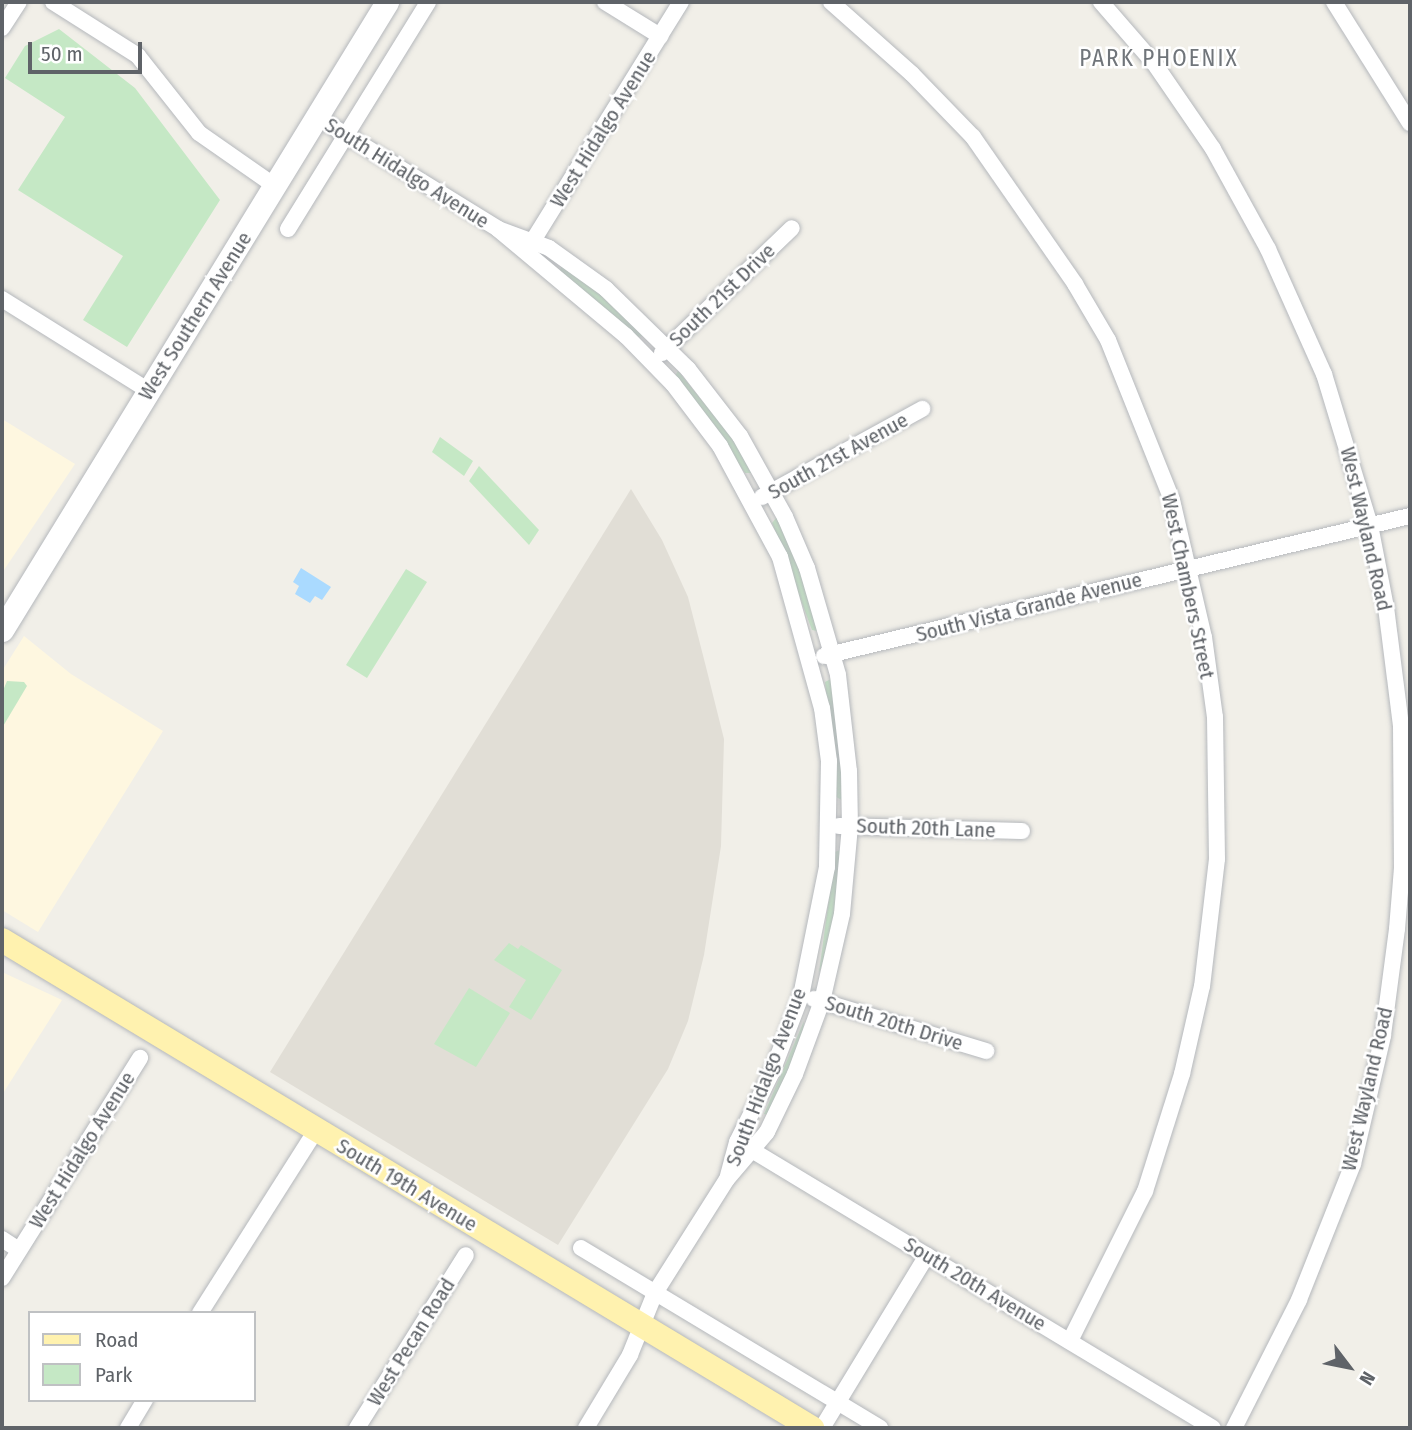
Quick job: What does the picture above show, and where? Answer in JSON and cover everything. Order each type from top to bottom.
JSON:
[{"type":"main road","name":"West Southern Avenue","points":[[2,630],[387,2]]},
{"type":"main road","name":"South 19th Avenue","points":[[2,940],[812,1428]]},
{"type":"street","points":[[2,29],[19,2]]},
{"type":"street","points":[[53,2],[138,56],[199,133],[275,186]]},
{"type":"street","points":[[288,229],[428,2]]},
{"type":"street","points":[[605,2],[660,36]]},
{"type":"street","name":"West Hidalgo Avenue","points":[[524,255],[681,2]]},
{"type":"street","name":"West Chambers Street","points":[[831,2],[912,74],[973,137],[1076,284],[1108,340],[1137,406],[1172,500],[1189,569],[1215,716],[1217,859],[1209,944],[1182,1074],[1145,1191],[1070,1341]]},
{"type":"street","name":"West Wayland Road","points":[[1101,2],[1154,63],[1213,149],[1268,249],[1324,374],[1370,525],[1386,607],[1401,726],[1402,868],[1383,1036],[1353,1164],[1300,1300],[1234,1428]]},
{"type":"street","points":[[1334,2],[1410,123]]},
{"type":"street","name":"South Hidalgo Avenue","points":[[317,117],[498,229],[524,255],[603,315],[653,362],[704,424],[753,502],[780,557],[812,659],[829,761],[830,826],[821,912],[801,996],[772,1072],[737,1142],[727,1179]]},
{"type":"street","name":"South 21st Drive","points":[[653,362],[792,228]]},
{"type":"street","name":"South Hidalgo Avenue","points":[[498,229],[534,240],[606,289],[668,347],[726,415],[771,492],[803,557],[833,654],[843,708],[850,826],[842,914],[822,1001],[785,1098],[754,1152],[727,1179]]},
{"type":"street","points":[[2,299],[149,391]]},
{"type":"street","name":"South 21st Avenue","points":[[753,502],[922,409]]},
{"type":"street","name":"South Vista Grande Avenue","points":[[812,659],[1410,516]]},
{"type":"street","name":"South 20th Lane","points":[[830,826],[1022,831]]},
{"type":"street","name":"South 20th Drive","points":[[801,996],[986,1051]]},
{"type":"street","name":"West Hidalgo Avenue","points":[[2,1278],[140,1058]]},
{"type":"street","points":[[201,1311],[316,1130]]},
{"type":"street","name":"South 20th Avenue","points":[[737,1142],[1213,1428]]},
{"type":"street","points":[[586,1428],[630,1356],[655,1293],[727,1179]]},
{"type":"street","points":[[2,1240],[19,1250]]},
{"type":"street","points":[[581,1248],[880,1428]]},
{"type":"street","name":"West Pecan Road","points":[[357,1428],[466,1255]]},
{"type":"street","points":[[822,1428],[927,1255]]},
{"type":"street","points":[[128,1428],[144,1402]]},
{"type":"shaded area","points":[[2,419],[75,464],[2,573]]},
{"type":"shaded area","points":[[631,489],[662,540],[688,597],[706,667],[724,739],[721,846],[704,955],[688,1021],[668,1069],[558,1245],[270,1072]]},
{"type":"shaded area","points":[[24,636],[71,674],[163,731],[38,932],[2,910],[2,671]]},
{"type":"shaded area","points":[[2,972],[62,1000],[2,1095]]},
{"type":"green space","points":[[59,29],[135,88],[220,200],[127,347],[83,320],[123,256],[18,190],[65,117],[5,78],[25,46]]},
{"type":"green space","points":[[562,265],[584,279],[643,336],[638,337],[559,272]]},
{"type":"green space","points":[[678,371],[738,445],[751,473],[745,473],[675,376]]},
{"type":"green space","points":[[440,437],[473,461],[464,476],[432,452]]},
{"type":"green space","points":[[479,466],[539,530],[529,545],[469,481]]},
{"type":"green space","points":[[777,517],[806,580],[817,631],[812,630],[772,523]]},
{"type":"green space","points":[[406,569],[427,582],[367,678],[346,665]]},
{"type":"green space","points":[[831,679],[843,745],[842,800],[836,797],[825,682]]},
{"type":"green space","points":[[7,681],[24,682],[27,686],[2,728],[2,693]]},
{"type":"green space","points":[[840,850],[833,935],[819,973],[835,852]]},
{"type":"green space","points":[[509,943],[518,949],[521,945],[562,970],[531,1020],[509,1007],[526,980],[494,960]]},
{"type":"green space","points":[[469,988],[510,1013],[476,1067],[434,1044]]},
{"type":"green space","points":[[804,1021],[802,1041],[768,1115],[764,1114]]},
{"type":"water","points":[[301,568],[331,587],[322,600],[315,596],[310,603],[295,594],[299,586],[293,582]]},
{"type":"district","name":"PARK PHOENIX","points":[[1159,58]]}]
